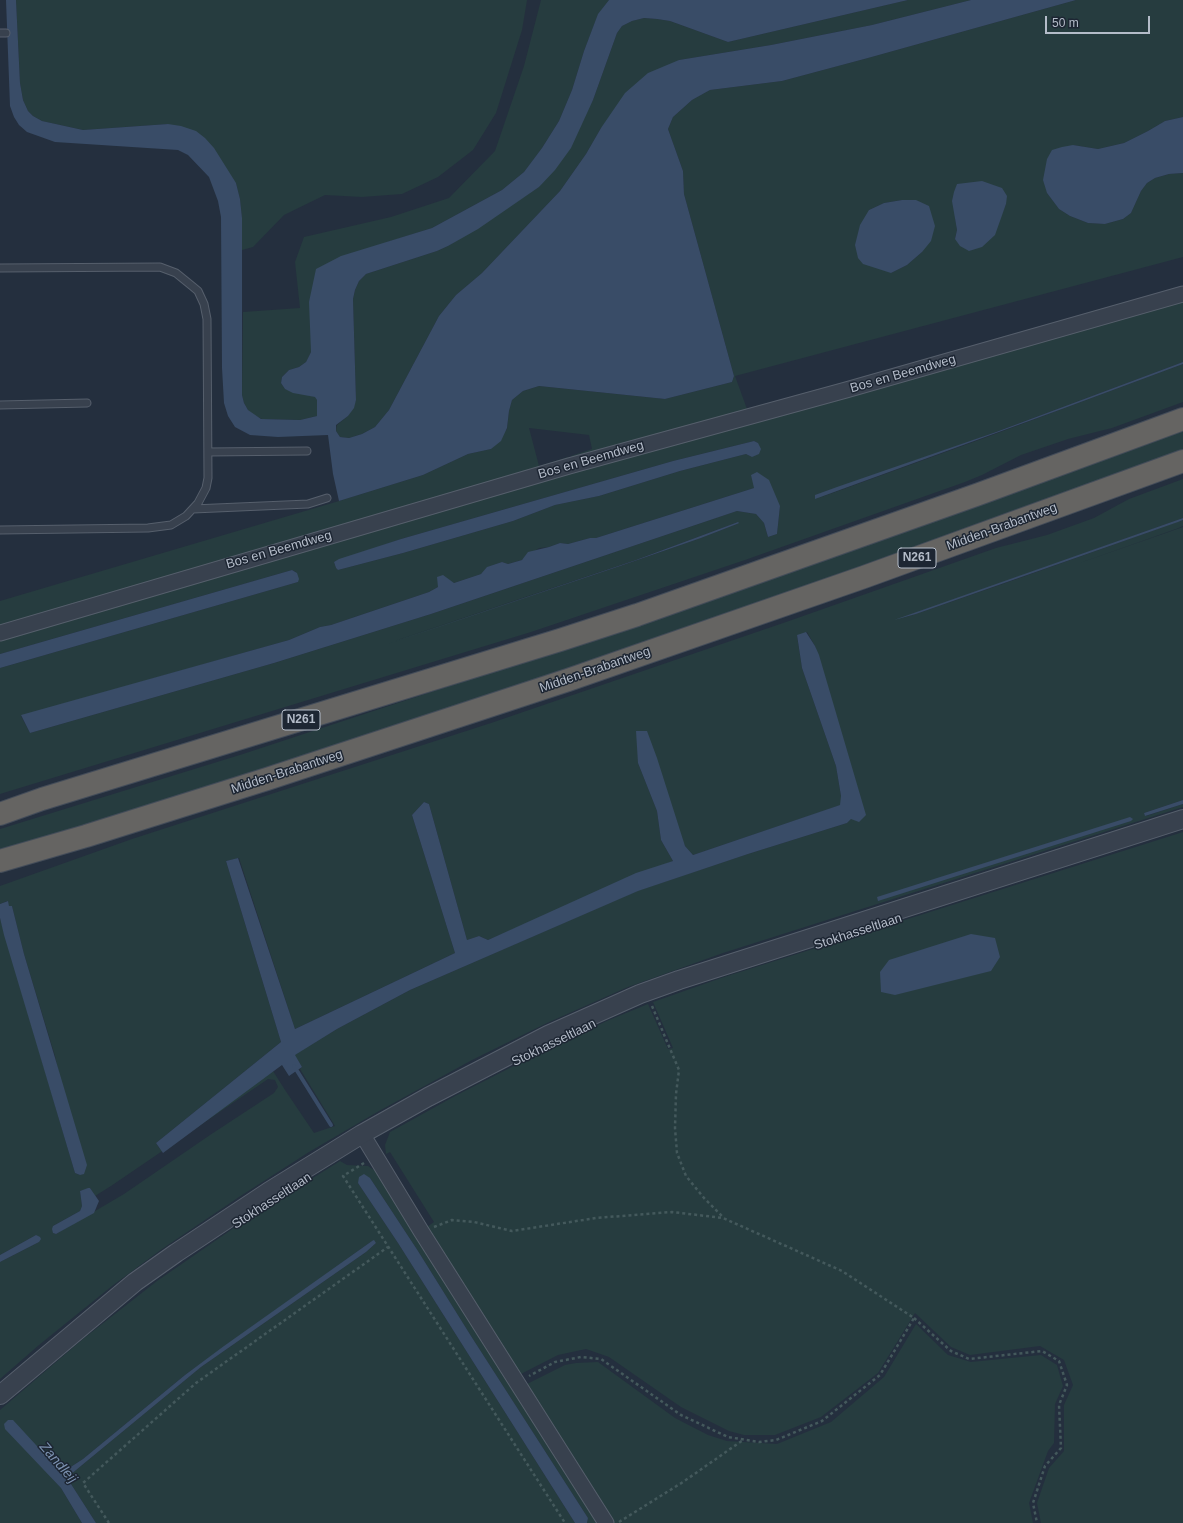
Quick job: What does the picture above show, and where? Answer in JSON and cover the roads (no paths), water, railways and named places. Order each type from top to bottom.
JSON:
[{"type":"highway","name":"N261","points":[[0,808],[42,799],[347,706],[630,617],[964,500],[1183,419]]},
{"type":"highway","name":"Midden-Brabantweg","points":[[0,861],[267,779],[568,680],[857,580],[1183,461]]},
{"type":"highway","points":[[0,814],[42,799]]},
{"type":"highway","name":"N261","points":[[0,872],[57,844]]},
{"type":"street","name":"Bos en Beemdweg","points":[[0,632],[569,466],[846,390],[1183,294]]},
{"type":"street","name":"Stokhasseltlaan","points":[[0,1395],[135,1282],[262,1196],[362,1134],[548,1035],[640,994],[1183,819]]},
{"type":"street","points":[[362,1134],[422,1233],[606,1523]]},
{"type":"lane","points":[[0,268],[160,267],[170,270],[188,281],[198,291],[204,304],[207,319],[208,452],[208,483],[203,495],[186,516],[171,525],[155,528],[0,530]]},
{"type":"lane","points":[[0,405],[87,403]]},
{"type":"lane","points":[[208,452],[307,451]]},
{"type":"lane","points":[[193,509],[308,504],[327,498]]},
{"type":"water","points":[[6,0],[16,0],[20,83],[23,100],[28,111],[33,116],[42,121],[83,130],[168,124],[181,126],[196,131],[214,148],[236,183],[240,199],[242,218],[242,395],[244,403],[248,410],[261,419],[300,420],[317,416],[317,400],[315,397],[293,393],[285,389],[281,383],[282,377],[289,370],[299,367],[306,362],[311,352],[309,302],[316,269],[341,256],[432,228],[502,190],[524,172],[542,148],[559,121],[572,90],[584,51],[598,14],[609,0],[908,0],[728,42],[670,21],[657,19],[644,18],[632,21],[622,26],[617,33],[593,100],[571,148],[555,170],[539,187],[478,229],[448,246],[366,274],[359,281],[353,299],[356,400],[354,408],[348,416],[336,425],[336,431],[340,437],[349,438],[362,434],[375,427],[389,410],[439,316],[456,295],[482,273],[560,191],[586,154],[601,128],[625,93],[648,73],[679,60],[771,45],[872,25],[971,0],[1076,0],[782,81],[710,90],[692,100],[673,117],[668,129],[683,171],[684,194],[734,376],[732,382],[665,399],[539,386],[523,391],[512,400],[507,428],[501,441],[491,449],[468,454],[423,475],[339,501],[333,474],[328,435],[278,437],[250,435],[235,427],[228,416],[224,403],[222,368],[221,217],[218,201],[209,177],[188,155],[178,150],[55,142],[27,132],[19,125],[10,106]]},
{"type":"water","points":[[1183,117],[1183,173],[1169,174],[1155,178],[1147,183],[1141,191],[1131,213],[1123,219],[1105,224],[1088,223],[1070,216],[1059,209],[1047,193],[1043,180],[1047,159],[1052,150],[1073,145],[1098,149],[1124,143],[1165,121]]},
{"type":"water","points":[[982,181],[1002,188],[1007,196],[1006,204],[995,235],[982,247],[969,251],[960,246],[955,239],[957,230],[952,201],[957,184]]},
{"type":"water","points":[[902,200],[916,200],[929,206],[935,226],[931,241],[922,252],[907,265],[891,273],[863,264],[858,258],[855,245],[860,225],[869,210],[884,203]]},
{"type":"water","points":[[1183,362],[1183,364],[815,499],[815,495],[996,432]]},
{"type":"water","points":[[754,441],[758,443],[761,449],[759,454],[752,457],[746,454],[680,471],[599,496],[555,505],[513,521],[338,570],[334,562],[339,559],[401,539],[673,461]]},
{"type":"water","points":[[757,472],[769,480],[780,506],[777,534],[768,537],[764,523],[756,514],[737,511],[431,614],[274,663],[30,733],[21,715],[289,640],[320,627],[331,625],[429,592],[438,587],[437,577],[443,575],[454,583],[481,574],[487,567],[502,562],[508,564],[522,560],[528,552],[560,543],[568,544],[590,538],[596,538],[754,488],[751,475]]},
{"type":"water","points":[[1183,518],[1183,520],[1178,522],[916,614],[894,620]]},
{"type":"water","points":[[738,522],[739,523],[737,524],[701,538],[388,644],[636,560]]},
{"type":"water","points":[[292,570],[297,573],[299,579],[298,582],[0,668],[0,654]]},
{"type":"water","points":[[806,632],[819,655],[866,815],[859,822],[851,819],[847,823],[638,891],[410,990],[337,1029],[295,1055],[302,1067],[289,1076],[282,1065],[163,1153],[156,1143],[281,1042],[226,861],[238,858],[295,1029],[455,953],[412,815],[424,802],[429,804],[467,940],[479,936],[488,940],[636,873],[673,861],[661,840],[657,811],[638,763],[636,731],[647,731],[685,846],[693,855],[840,805],[841,796],[836,766],[802,668],[797,635]]},
{"type":"water","points":[[1183,800],[1183,804],[1145,816],[1144,813]]},
{"type":"water","points":[[1130,817],[1133,819],[1131,821],[878,901],[877,897]]},
{"type":"water","points":[[8,901],[9,906],[12,906],[24,954],[87,1165],[84,1174],[80,1175],[75,1173],[4,935],[0,918],[0,904]]},
{"type":"water","points":[[971,934],[995,938],[1000,957],[991,971],[895,995],[881,992],[880,972],[889,960]]},
{"type":"water","points":[[364,1174],[370,1178],[418,1251],[588,1518],[587,1523],[575,1523],[398,1243],[358,1183],[359,1177]]},
{"type":"water","points":[[90,1188],[99,1201],[94,1213],[56,1234],[53,1233],[53,1226],[80,1211],[82,1206],[80,1191]]},
{"type":"water","points":[[36,1235],[41,1239],[39,1242],[0,1262],[0,1255]]},
{"type":"water","points":[[374,1240],[376,1243],[366,1252],[201,1367],[70,1475],[69,1479],[71,1484],[96,1523],[82,1523],[61,1488],[5,1429],[4,1424],[8,1420],[13,1420],[59,1470],[63,1472],[83,1459],[185,1375]]},
{"type":"waterway","points":[[294,1066],[331,1125]]},
{"type":"water label","name":"Zandleij","points":[[58,1463]]}]
